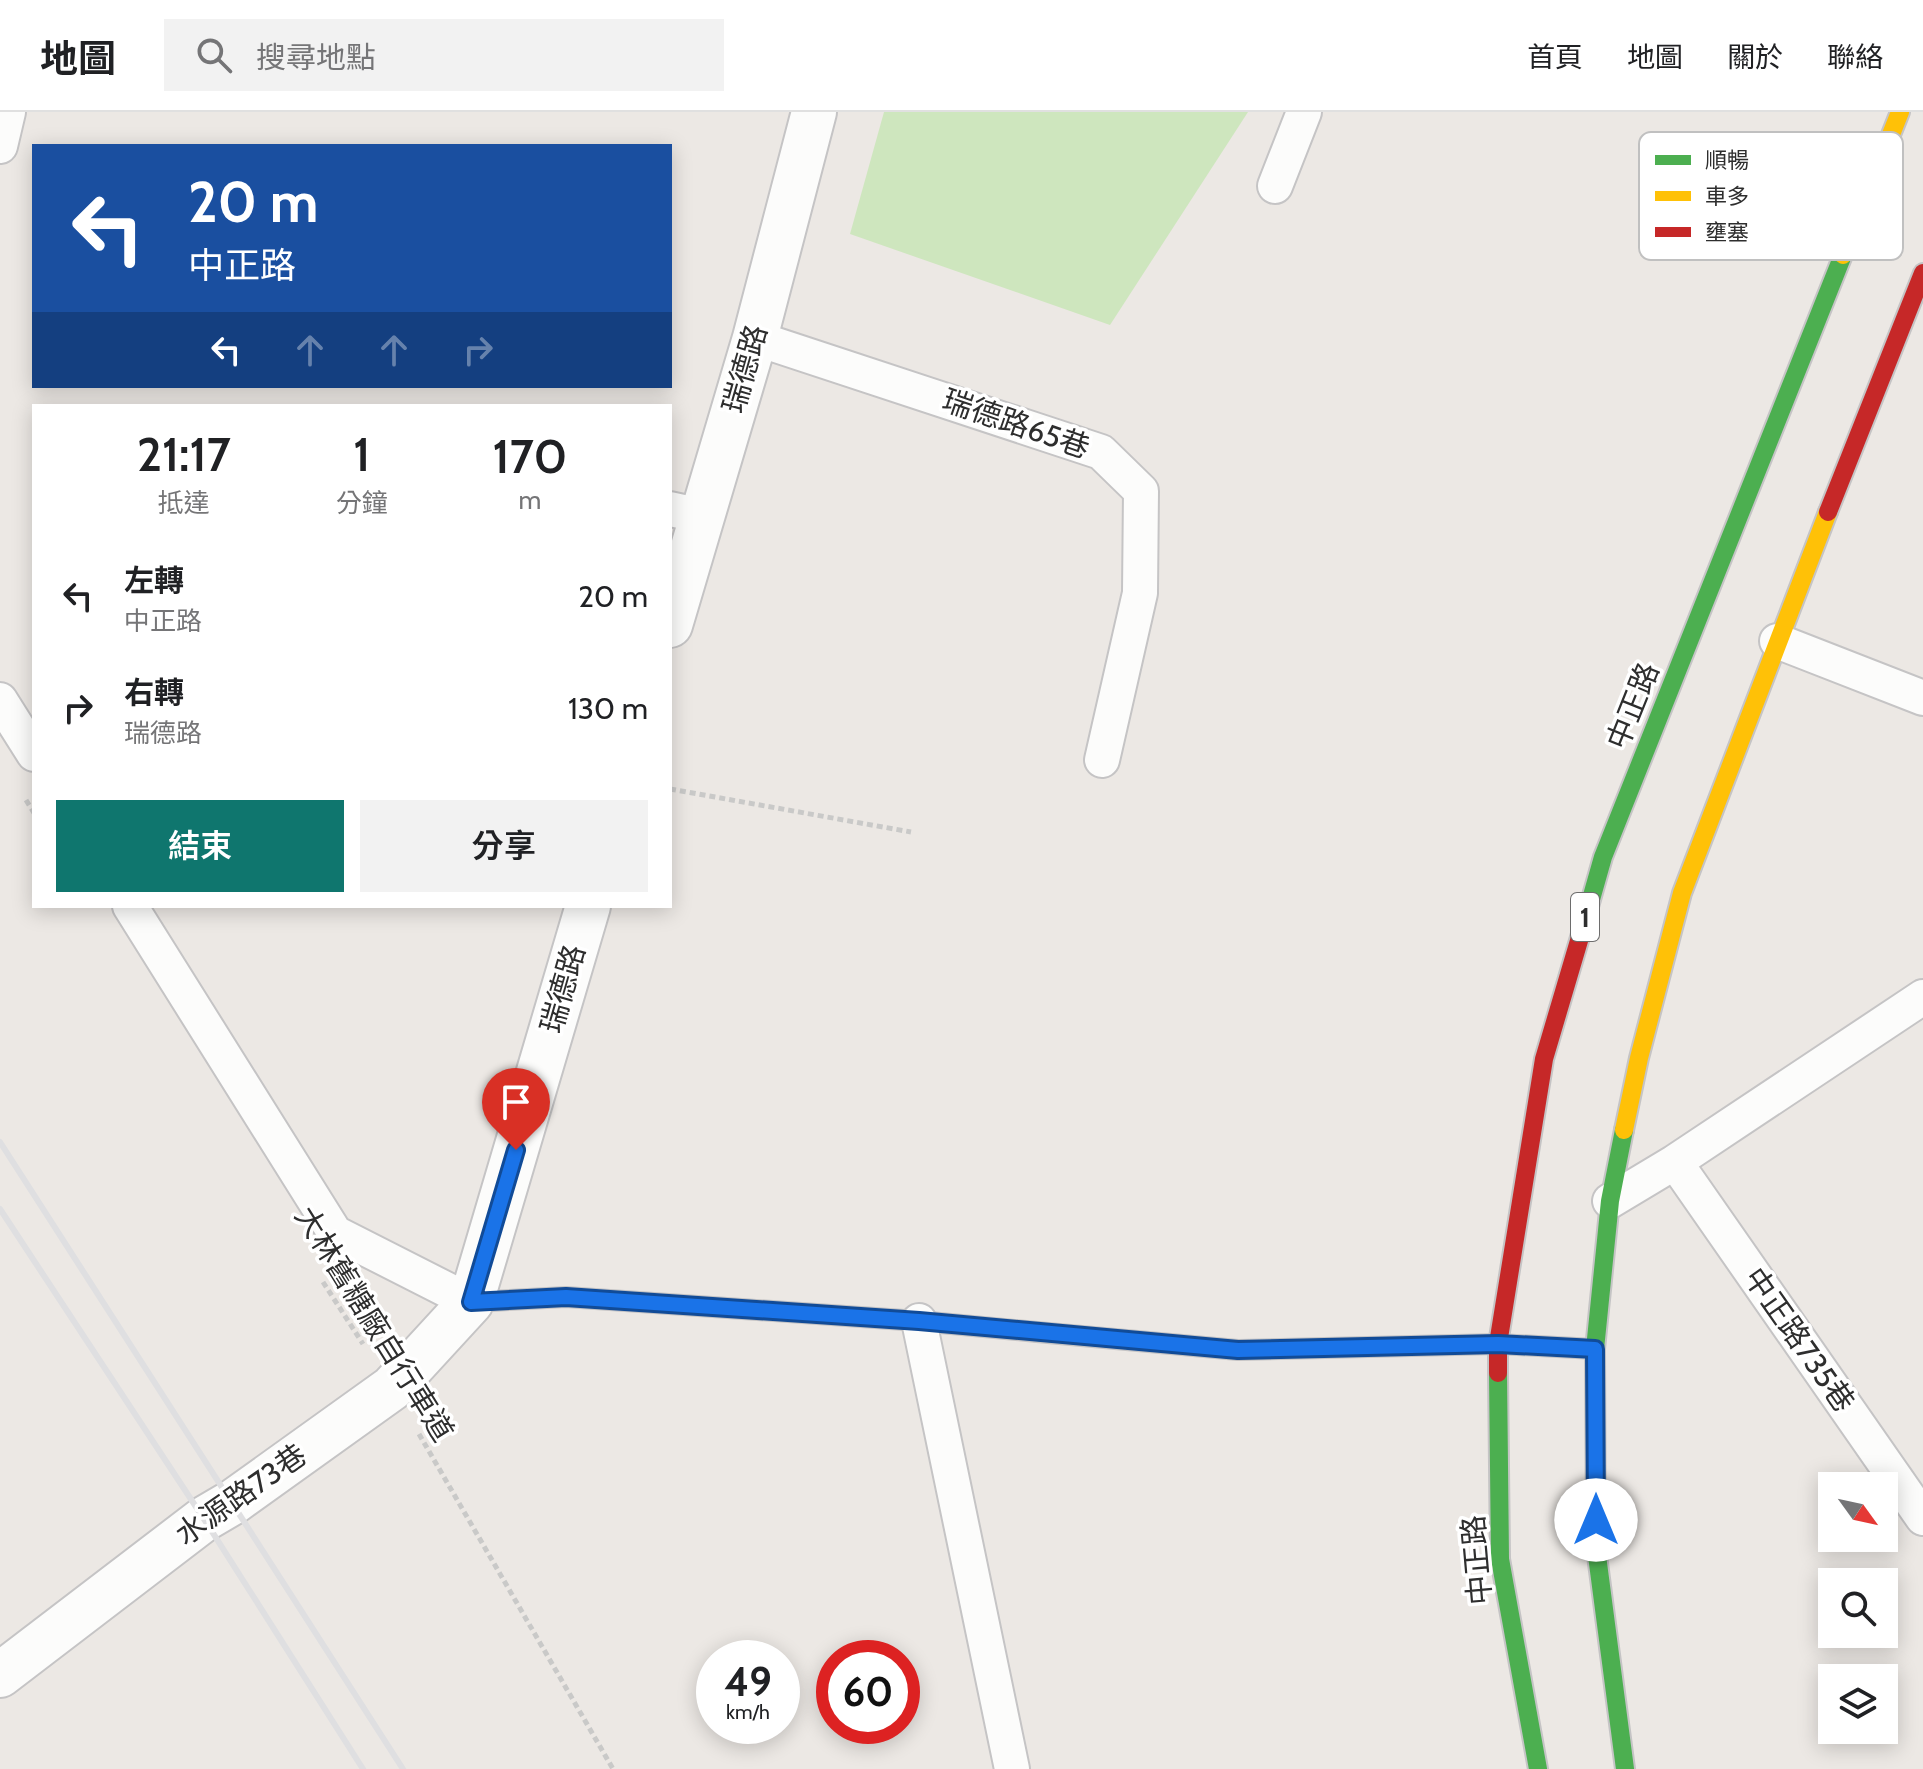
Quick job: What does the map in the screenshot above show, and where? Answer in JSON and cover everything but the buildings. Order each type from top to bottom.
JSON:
[{"type":"main road","name":"中正路","points":[[1892,132],[1900,112]]},
{"type":"main road","name":"中正路","points":[[1538,1769],[1500,1559],[1498,1344],[1544,1059],[1603,857],[1841,260]]},
{"type":"main road","points":[[1625,1769],[1596,1548],[1595,1349],[1610,1201],[1639,1058],[1682,893],[1777,641],[1923,273]]},
{"type":"main road","points":[[471,1302],[566,1297],[919,1321],[1238,1350],[1498,1344],[1595,1349]]},
{"type":"street","name":"瑞德路","points":[[672,611],[686,513],[755,338],[814,112]]},
{"type":"street","name":"瑞德路","points":[[471,1302],[587,908]]},
{"type":"street","name":"水源路73巷","points":[[0,1675],[204,1519],[392,1388],[471,1302]]},
{"type":"lane","points":[[0,146],[8,112]]},
{"type":"lane","points":[[1275,186],[1304,112]]},
{"type":"lane","name":"瑞德路65巷","points":[[755,338],[1101,452],[1141,491],[1140,593],[1102,760]]},
{"type":"lane","points":[[1777,641],[1923,698]]},
{"type":"lane","points":[[0,700],[32,751]]},
{"type":"lane","points":[[131,908],[335,1233],[471,1302]]},
{"type":"lane","points":[[1610,1201],[1675,1162],[1923,997]]},
{"type":"lane","name":"中正路735巷","points":[[1675,1162],[1923,1518]]},
{"type":"lane","points":[[919,1321],[1012,1769]]},
{"type":"path","points":[[672,789],[911,832]]},
{"type":"path","name":"大林舊糖廠自行車道","points":[[316,1272],[392,1388],[613,1769]]},
{"type":"green space","points":[[884,112],[1248,112],[1110,325],[850,234]]},
{"type":"railway","points":[[0,1142],[403,1769]]},
{"type":"railway","points":[[0,1209],[204,1519],[363,1769]]},
{"type":"traffic: fast","points":[[1586,917],[1603,857],[1841,260]]},
{"type":"traffic: fast","points":[[1624,1130],[1610,1201],[1595,1349],[1596,1548],[1625,1769]]},
{"type":"traffic: fast","points":[[1037,1332],[1238,1350],[1498,1344],[1595,1349]]},
{"type":"traffic: fast","points":[[1498,1373],[1500,1559],[1538,1769]]},
{"type":"traffic: slow","points":[[1892,132],[1900,112]]},
{"type":"traffic: slow","points":[[1624,1130],[1639,1058],[1682,893],[1828,512]]},
{"type":"traffic: slow","points":[[471,1302],[566,1297],[1037,1332]]},
{"type":"traffic: jam","points":[[1828,512],[1923,273]]},
{"type":"traffic: jam","points":[[1498,1373],[1498,1344],[1544,1059],[1586,917]]},
{"type":"route","points":[[516,1150],[471,1302],[566,1297],[919,1321],[1238,1350],[1498,1344],[1595,1349],[1596,1520]]}]
